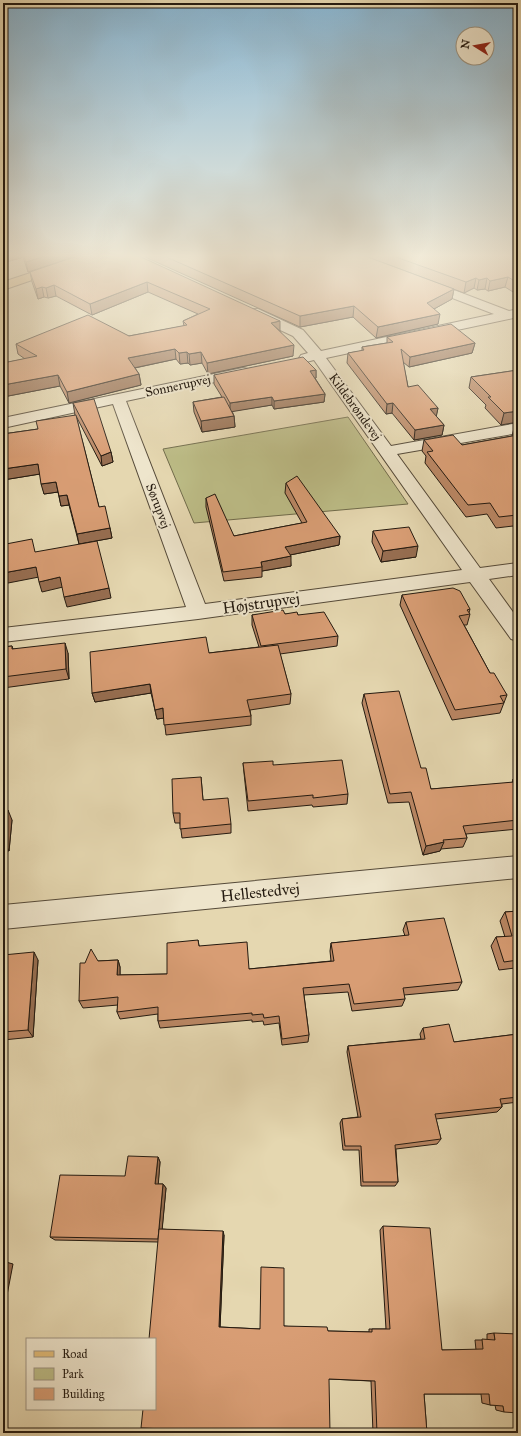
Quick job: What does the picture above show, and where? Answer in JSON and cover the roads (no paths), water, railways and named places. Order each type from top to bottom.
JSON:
[{"type":"street","name":"Kildebrøndevej","points":[[277,323],[298,333],[318,356],[518,634]]},
{"type":"street","points":[[295,361],[471,323]]},
{"type":"street","name":"Sonnerupvej","points":[[3,423],[257,369]]},
{"type":"street","name":"Sørupvej","points":[[118,399],[198,612]]},
{"type":"street","points":[[387,451],[518,428]]},
{"type":"street","name":"Højstrupvej","points":[[3,635],[198,612],[518,569]]},
{"type":"street","name":"Hellestedvej","points":[[3,917],[518,867]]}]
